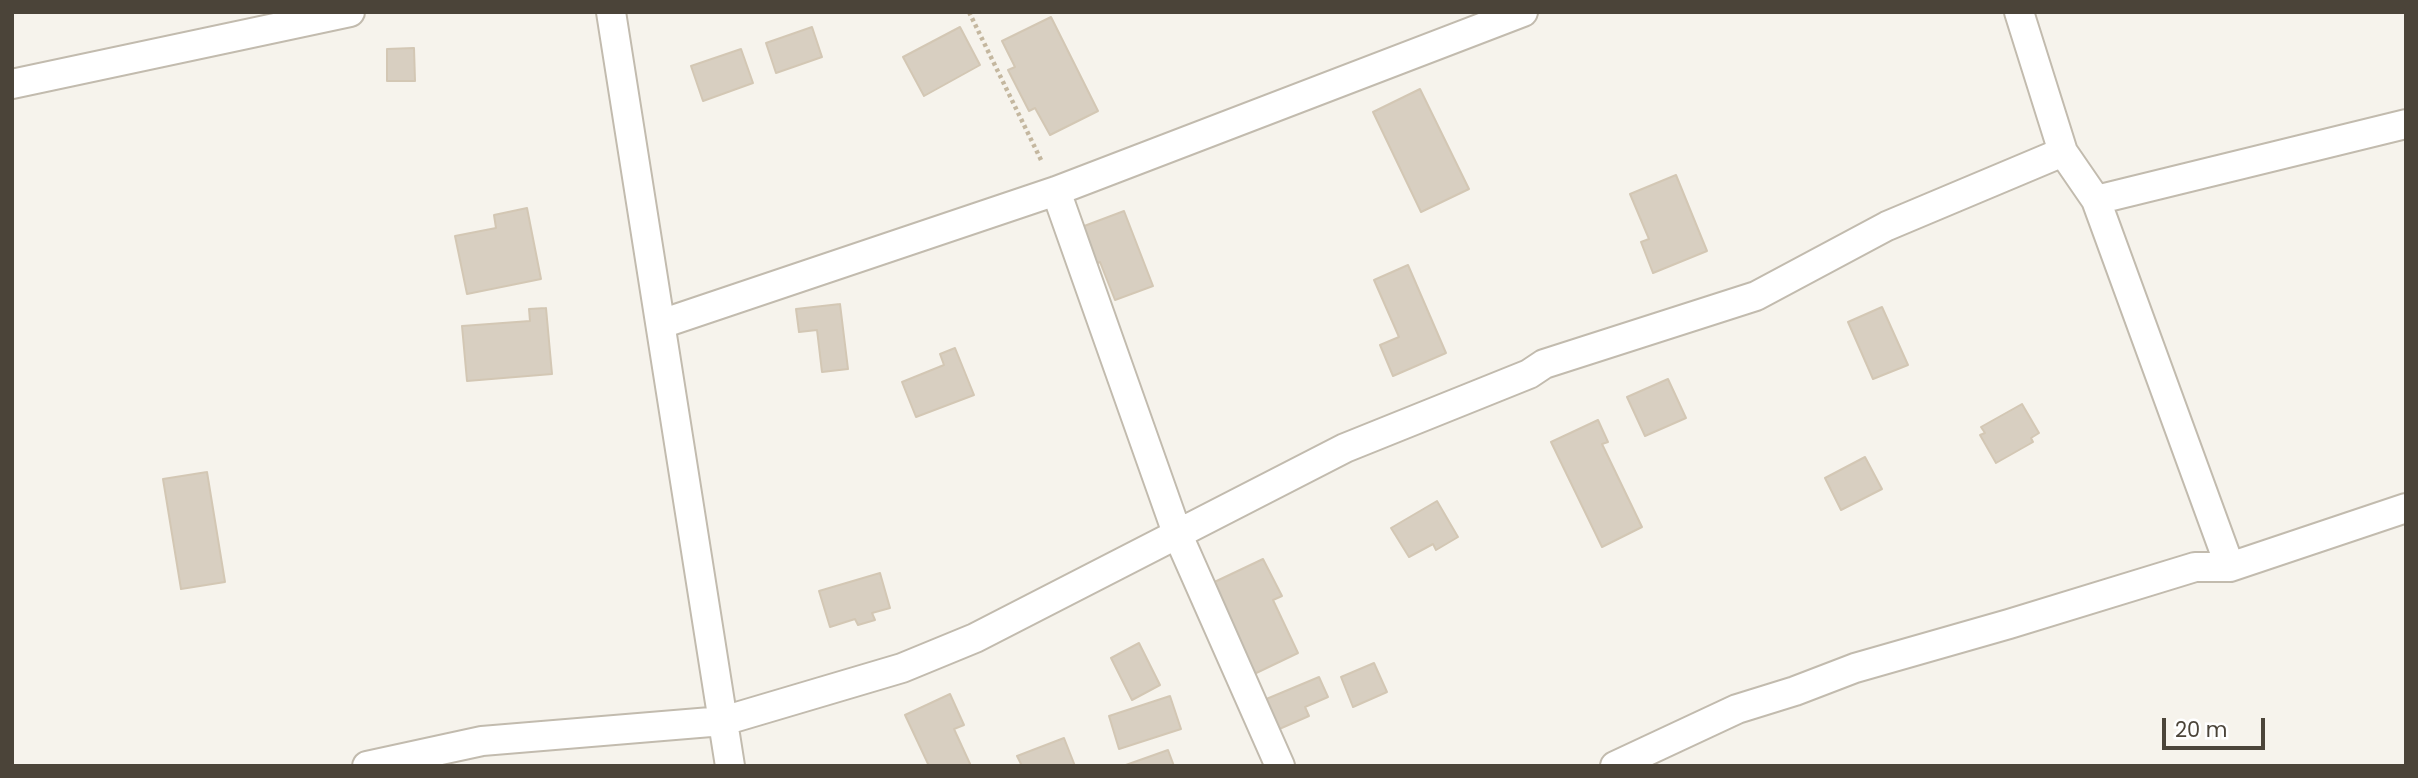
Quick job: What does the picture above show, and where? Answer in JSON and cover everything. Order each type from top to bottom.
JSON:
[{"type":"street","points":[[12,84],[349,12]]},
{"type":"street","points":[[611,12],[730,766]]},
{"type":"street","points":[[661,324],[1056,191],[1523,12]]},
{"type":"street","points":[[2019,12],[2063,152],[2095,200],[2230,567]]},
{"type":"street","points":[[2095,200],[2406,124]]},
{"type":"street","points":[[367,766],[482,741],[723,721],[902,667],[975,638],[1053,600],[1177,533],[1345,448],[1530,374],[1544,363],[1756,296],[1887,226],[2063,152]]},
{"type":"street","points":[[1056,191],[1177,533],[1280,766]]},
{"type":"street","points":[[1615,766],[1737,709],[1855,668],[2194,567],[2230,567],[2406,508]]},
{"type":"path","points":[[969,12],[1056,191]]},
{"type":"building","points":[[1051,17],[1098,111],[1050,135],[1035,108],[1029,111],[1008,70],[1015,67],[1002,41]]},
{"type":"building","points":[[812,27],[822,57],[776,73],[766,43]]},
{"type":"building","points":[[960,27],[980,65],[924,96],[903,57]]},
{"type":"building","points":[[414,48],[415,81],[387,81],[387,49]]},
{"type":"building","points":[[741,49],[753,83],[703,101],[691,66]]},
{"type":"building","points":[[1420,89],[1469,189],[1421,212],[1373,112]]},
{"type":"building","points":[[1676,175],[1707,251],[1653,273],[1641,242],[1649,239],[1630,194]]},
{"type":"building","points":[[527,208],[541,279],[467,294],[455,236],[496,228],[494,215]]},
{"type":"building","points":[[1124,211],[1153,286],[1115,300],[1100,262],[1086,268],[1071,231]]},
{"type":"building","points":[[1408,265],[1446,353],[1393,376],[1380,345],[1399,337],[1374,280]]},
{"type":"building","points":[[840,304],[848,369],[822,372],[817,330],[799,332],[796,309]]},
{"type":"building","points":[[1882,307],[1908,365],[1873,379],[1848,322]]},
{"type":"building","points":[[546,308],[552,374],[467,381],[462,326],[530,321],[529,309]]},
{"type":"building","points":[[955,348],[974,395],[916,417],[902,382],[944,365],[940,354]]},
{"type":"building","points":[[1668,379],[1686,418],[1645,436],[1627,397]]},
{"type":"building","points":[[2022,404],[2039,433],[2031,438],[2033,442],[1996,463],[1980,435],[1985,433],[1981,427]]},
{"type":"building","points":[[1598,420],[1608,442],[1602,444],[1642,527],[1602,547],[1551,442]]},
{"type":"building","points":[[1865,457],[1882,489],[1841,510],[1825,478]]},
{"type":"building","points":[[207,472],[225,582],[181,589],[163,479]]},
{"type":"building","points":[[1437,501],[1458,537],[1436,550],[1433,544],[1409,557],[1391,528]]},
{"type":"building","points":[[1263,559],[1282,596],[1273,600],[1298,653],[1250,676],[1206,586]]},
{"type":"building","points":[[880,573],[890,608],[872,613],[875,620],[858,625],[855,619],[830,627],[819,591]]},
{"type":"building","points":[[1139,643],[1160,685],[1132,700],[1111,658]]},
{"type":"building","points":[[1374,663],[1387,692],[1353,707],[1341,677]]},
{"type":"building","points":[[1319,677],[1328,697],[1305,707],[1309,716],[1277,730],[1264,700]]},
{"type":"building","points":[[950,694],[964,725],[954,729],[971,766],[929,766],[905,715]]},
{"type":"building","points":[[1170,696],[1181,729],[1119,749],[1109,716]]},
{"type":"building","points":[[1064,738],[1075,766],[1022,766],[1017,756]]},
{"type":"building","points":[[1168,750],[1174,766],[1123,766]]}]
